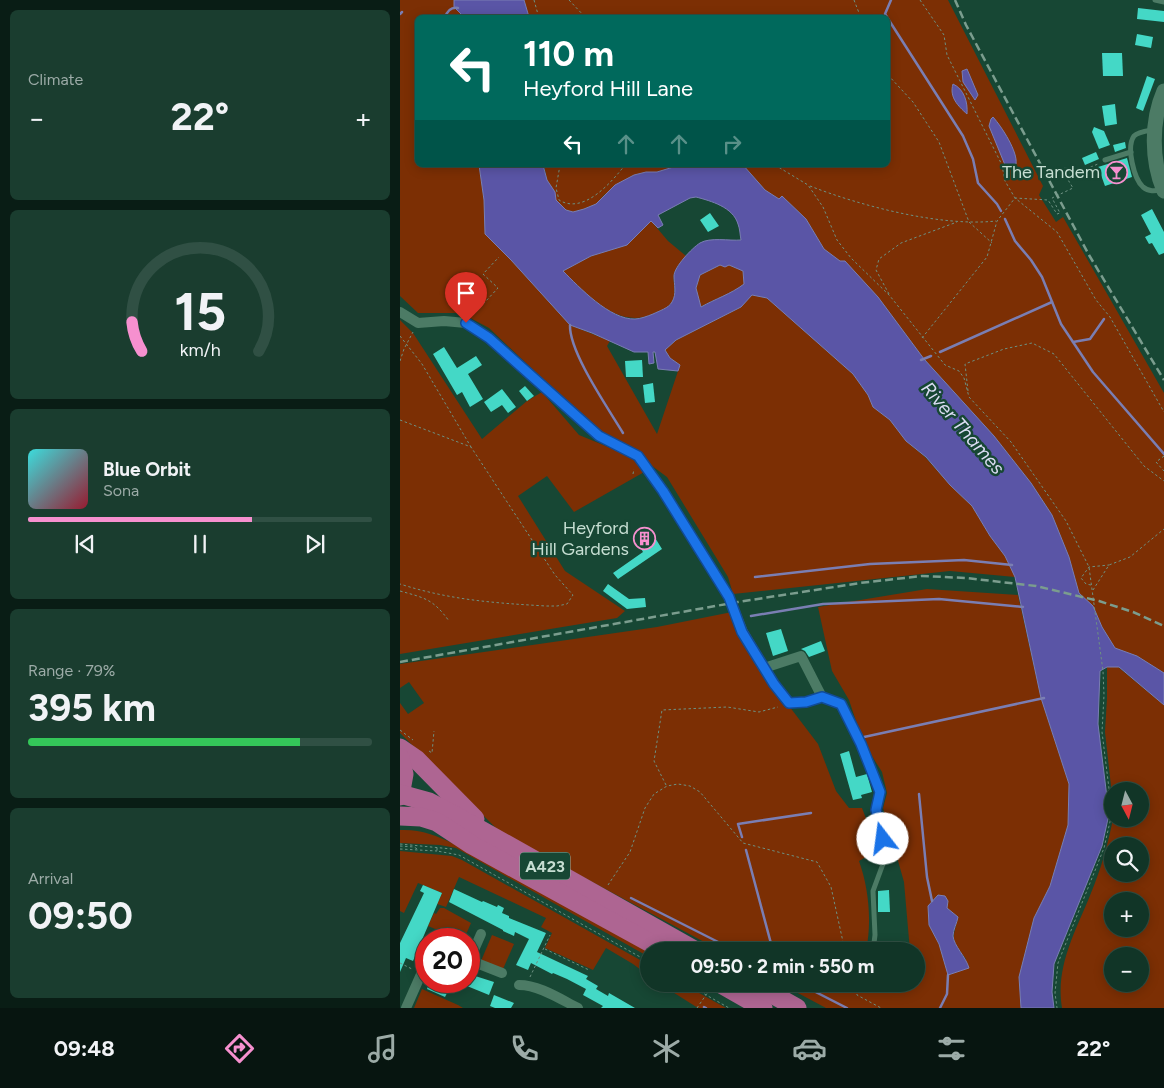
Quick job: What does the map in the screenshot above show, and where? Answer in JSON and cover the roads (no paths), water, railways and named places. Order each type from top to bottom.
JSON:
[{"type":"highway","name":"A423","points":[[408,744],[416,759],[490,835]]},
{"type":"highway","points":[[400,758],[404,774],[400,795]]},
{"type":"highway","name":"A423","points":[[400,795],[429,802],[680,942]]},
{"type":"highway","name":"A423","points":[[400,816],[421,817],[437,822],[464,847],[648,942]]},
{"type":"highway","points":[[400,826],[430,830],[464,847]]},
{"type":"highway","points":[[725,992],[763,1008]]},
{"type":"highway","points":[[768,992],[797,1008]]},
{"type":"street","points":[[1164,91],[1155,129],[1155,159],[1158,178],[1164,190]]},
{"type":"street","points":[[400,312],[418,323],[444,320],[466,323],[489,338],[599,436],[638,456],[663,491],[729,597],[742,632],[764,668],[774,684],[789,703],[806,702],[822,697],[801,656],[764,668]]},
{"type":"street","points":[[480,964],[502,973]]},
{"type":"street","points":[[523,985],[578,1008]]},
{"type":"street","points":[[406,1008],[415,988]]},
{"type":"lane","points":[[1154,0],[1164,2]]},
{"type":"lane","points":[[1155,129],[1138,133],[1131,142],[1131,152],[1134,171],[1142,187],[1154,191],[1164,190]]},
{"type":"lane","points":[[1105,160],[1131,152]]},
{"type":"lane","points":[[822,697],[841,704],[861,744],[880,792],[876,810],[887,853],[873,890],[874,942]]},
{"type":"water","points":[[454,0],[524,0],[528,15],[462,15],[454,7]]},
{"type":"water","points":[[967,69],[978,95],[975,100],[963,82],[962,71]]},
{"type":"water","points":[[953,84],[960,89],[964,96],[967,114],[953,97]]},
{"type":"water","points":[[993,117],[1012,146],[1016,164],[1005,165],[989,126]]},
{"type":"water","name":"River Thames","points":[[479,167],[544,167],[547,180],[555,192],[556,200],[566,210],[573,212],[596,204],[615,185],[634,175],[657,172],[673,167],[745,167],[765,190],[779,199],[782,196],[806,219],[824,249],[840,261],[845,261],[878,297],[924,359],[994,436],[1031,483],[1052,515],[1069,557],[1079,593],[1093,606],[1102,627],[1115,648],[1137,656],[1164,673],[1164,705],[1119,667],[1107,667],[1100,671],[1098,724],[1105,782],[1104,828],[1106,828],[1102,846],[1054,964],[1052,992],[1054,1008],[1021,1008],[1019,977],[1034,918],[1050,886],[1068,825],[1069,784],[1041,698],[1015,577],[1005,556],[990,536],[972,506],[950,485],[926,457],[906,441],[890,420],[873,407],[868,395],[853,374],[767,298],[752,295],[741,307],[676,340],[665,350],[670,358],[680,365],[678,371],[658,369],[655,352],[653,352],[654,363],[649,364],[648,352],[634,352],[570,325],[485,234],[484,200]],"holes":[[[696,197],[721,206],[735,218],[740,230],[741,240],[709,240],[700,243],[684,258],[675,272],[675,292],[671,304],[649,316],[637,319],[625,318],[615,314],[596,301],[563,271],[591,256],[627,245],[651,221],[658,228],[663,225],[658,215],[690,198]],[[720,265],[725,267],[729,265],[743,271],[744,284],[701,307],[696,288],[700,275]]]},
{"type":"water","points":[[938,895],[945,896],[948,901],[947,908],[958,917],[953,936],[969,968],[948,975],[939,944],[929,925],[928,906]]},
{"type":"waterway","points":[[886,15],[891,0]]},
{"type":"waterway","points":[[446,15],[453,8],[458,8]]},
{"type":"waterway","points":[[890,22],[963,136],[973,159],[978,183],[1001,211]]},
{"type":"waterway","points":[[1005,219],[1015,241],[1042,277],[1061,324],[1093,372],[1164,454]]},
{"type":"waterway","points":[[940,352],[1052,302]]},
{"type":"waterway","points":[[1073,342],[1090,339],[1104,319]]},
{"type":"waterway","points":[[570,325],[571,336],[582,364],[623,433]]},
{"type":"waterway","points":[[921,360],[931,356]]},
{"type":"waterway","points":[[755,577],[870,564],[964,560],[1012,565]]},
{"type":"waterway","points":[[751,616],[823,604],[939,599],[1023,607]]},
{"type":"waterway","points":[[864,737],[1044,698]]},
{"type":"waterway","points":[[919,794],[927,877],[932,901]]},
{"type":"waterway","points":[[742,837],[738,824],[811,813]]},
{"type":"waterway","points":[[746,850],[771,942]]},
{"type":"waterway","points":[[631,898],[718,942]]},
{"type":"waterway","points":[[940,1008],[947,994],[948,975]]},
{"type":"waterway","points":[[816,992],[847,1008]]},
{"type":"railway","points":[[955,0],[966,25],[1089,255],[1164,380]]},
{"type":"railway","points":[[400,662],[738,602],[860,583],[922,576],[966,578],[1036,586],[1099,601],[1133,612],[1164,626]]},
{"type":"place","name":"The Tandem","points":[[1116,172]]},
{"type":"place","name":"Heyford Hill Gardens","points":[[645,538]]}]
